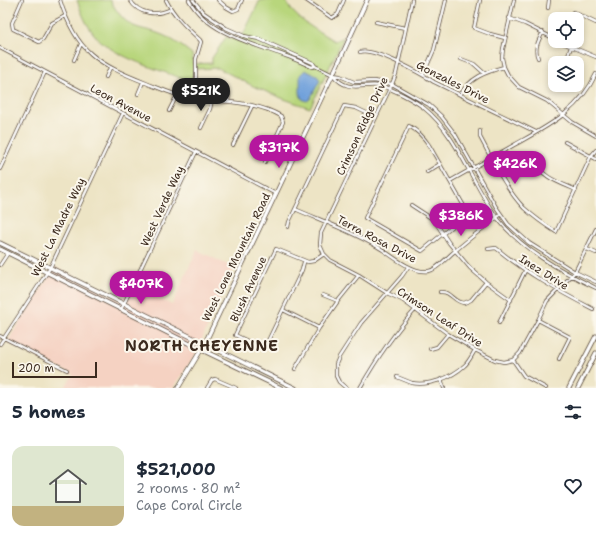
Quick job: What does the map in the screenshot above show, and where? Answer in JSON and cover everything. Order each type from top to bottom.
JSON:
[{"type":"main road","name":"West Lone Mountain Road","points":[[178,388],[202,350],[333,75],[367,0]]},
{"type":"main road","points":[[0,243],[294,388]]},
{"type":"main road","points":[[0,249],[202,350],[282,388]]},
{"type":"main road","points":[[569,388],[596,336]]},
{"type":"main road","points":[[578,388],[596,353]]},
{"type":"street","points":[[22,0],[12,23],[13,29],[38,42],[43,40],[52,23],[65,16]]},
{"type":"street","points":[[60,0],[65,16],[82,44],[94,57],[110,68],[177,95],[193,99],[212,100],[252,106],[278,114],[283,119],[283,122],[265,162]]},
{"type":"street","points":[[130,0],[137,8],[144,12],[153,14],[162,13],[171,9]]},
{"type":"street","points":[[166,0],[176,16],[201,42],[196,59],[196,78],[193,99]]},
{"type":"street","points":[[189,0],[205,19],[220,30],[258,48],[287,56],[312,67],[315,66]]},
{"type":"street","points":[[193,0],[204,13],[226,28],[244,36],[259,39],[289,52],[313,63],[315,66],[333,75],[340,76],[354,82],[374,81],[392,84],[429,105],[442,116],[454,134],[500,215],[508,224],[529,242],[575,272],[596,282]]},
{"type":"street","points":[[218,0],[231,10],[236,11],[242,0]]},
{"type":"street","points":[[306,0],[329,17],[333,18],[338,14],[344,0]]},
{"type":"street","name":"Crimson Ridge Drive","points":[[324,254],[320,242],[321,233],[396,74],[412,0]]},
{"type":"street","points":[[423,75],[434,50],[446,0]]},
{"type":"street","points":[[480,0],[474,28],[505,38]]},
{"type":"street","points":[[514,0],[509,18],[502,58],[504,67],[510,78],[519,87],[547,101],[572,122],[596,136]]},
{"type":"street","points":[[548,8],[549,0]]},
{"type":"street","points":[[509,18],[548,35]]},
{"type":"street","points":[[584,18],[596,23]]},
{"type":"street","points":[[376,22],[405,28]]},
{"type":"street","points":[[538,58],[535,52],[543,32]]},
{"type":"street","points":[[74,60],[82,44]]},
{"type":"street","name":"Leon Avenue","points":[[0,48],[276,195]]},
{"type":"street","points":[[574,48],[596,57]]},
{"type":"street","name":"Gonzales Drive","points":[[360,52],[372,52],[398,62],[460,96],[536,132]]},
{"type":"street","points":[[461,59],[474,64],[484,73]]},
{"type":"street","points":[[460,96],[467,84],[484,73],[504,67]]},
{"type":"street","points":[[106,77],[110,68]]},
{"type":"street","points":[[0,169],[46,72]]},
{"type":"street","points":[[450,181],[564,115],[582,98],[596,74]]},
{"type":"street","points":[[333,75],[338,81],[348,86],[358,88],[380,86],[389,89],[410,99],[424,108],[436,119],[449,137],[497,218],[513,236],[524,245],[572,276],[596,288]]},
{"type":"street","points":[[138,94],[143,82]]},
{"type":"street","points":[[228,102],[229,93]]},
{"type":"street","points":[[169,111],[177,95]]},
{"type":"street","points":[[201,128],[210,109],[212,100]]},
{"type":"street","points":[[233,145],[252,106]]},
{"type":"street","points":[[288,227],[295,209],[344,106],[356,108],[375,117]]},
{"type":"street","name":"West La Madre Way","points":[[0,344],[50,268],[123,113]]},
{"type":"street","points":[[408,126],[423,136],[440,164],[468,212],[422,251],[365,218],[408,126]]},
{"type":"street","points":[[480,132],[480,136],[491,158],[509,189],[524,208],[539,221],[556,232],[596,150]]},
{"type":"street","points":[[565,142],[596,159]]},
{"type":"street","name":"West Verde Way","points":[[122,310],[196,152]]},
{"type":"street","points":[[533,160],[540,171],[548,177],[576,190]]},
{"type":"street","points":[[427,172],[440,164]]},
{"type":"street","points":[[411,205],[434,220],[470,268],[511,300]]},
{"type":"street","name":"Terra Rosa Drive","points":[[295,209],[326,221],[370,243],[408,267],[425,272],[431,271],[455,250]]},
{"type":"street","points":[[455,250],[500,215]]},
{"type":"street","points":[[546,388],[524,376],[513,360],[520,353],[547,301],[575,272],[596,228]]},
{"type":"street","name":"Inez Drive","points":[[488,249],[496,248],[525,271],[593,310]]},
{"type":"street","name":"Blush Avenue","points":[[283,310],[264,349],[235,335],[276,249],[304,262]]},
{"type":"street","points":[[587,249],[596,253]]},
{"type":"street","points":[[0,265],[8,253]]},
{"type":"street","points":[[319,328],[283,310],[302,270],[304,262],[314,261],[324,254]]},
{"type":"street","name":"Crimson Leaf Drive","points":[[324,254],[330,260],[360,275],[387,293],[402,300],[448,334],[475,350],[500,362],[513,360]]},
{"type":"street","points":[[346,388],[339,382],[336,376],[336,364],[338,357],[361,323],[408,267]]},
{"type":"street","points":[[499,323],[525,271]]},
{"type":"street","points":[[295,369],[319,328],[338,300],[360,275]]},
{"type":"street","points":[[440,292],[448,292],[457,301],[464,303],[471,300],[486,282]]},
{"type":"street","points":[[323,295],[338,300]]},
{"type":"street","points":[[360,388],[388,342],[416,310]]},
{"type":"street","points":[[538,320],[570,337],[559,359]]},
{"type":"street","points":[[430,348],[437,347],[448,334]]},
{"type":"street","points":[[0,336],[67,370]]},
{"type":"street","points":[[397,377],[414,383],[429,383],[441,379],[453,374],[465,365],[475,350]]},
{"type":"street","points":[[207,388],[212,380],[215,379],[236,388]]},
{"type":"street","points":[[441,379],[444,388]]},
{"type":"street","points":[[282,388],[285,383]]},
{"type":"shaded area","points":[[197,250],[234,268],[195,355],[173,388],[64,388],[73,375],[7,342],[55,267],[122,301],[130,284],[172,305]]},
{"type":"green space","points":[[77,0],[110,0],[119,13],[130,24],[164,36],[176,42],[192,54],[193,64],[212,63],[212,58],[226,37],[240,41],[260,0],[286,0],[294,13],[334,41],[344,37],[310,108],[255,87],[218,68],[194,69],[192,82],[132,60],[97,38],[86,23]]},
{"type":"water","points":[[305,70],[317,76],[320,80],[310,99],[307,101],[302,99],[300,94],[300,75]]},
{"type":"district","name":"NORTH CHEYENNE","points":[[202,346]]}]
